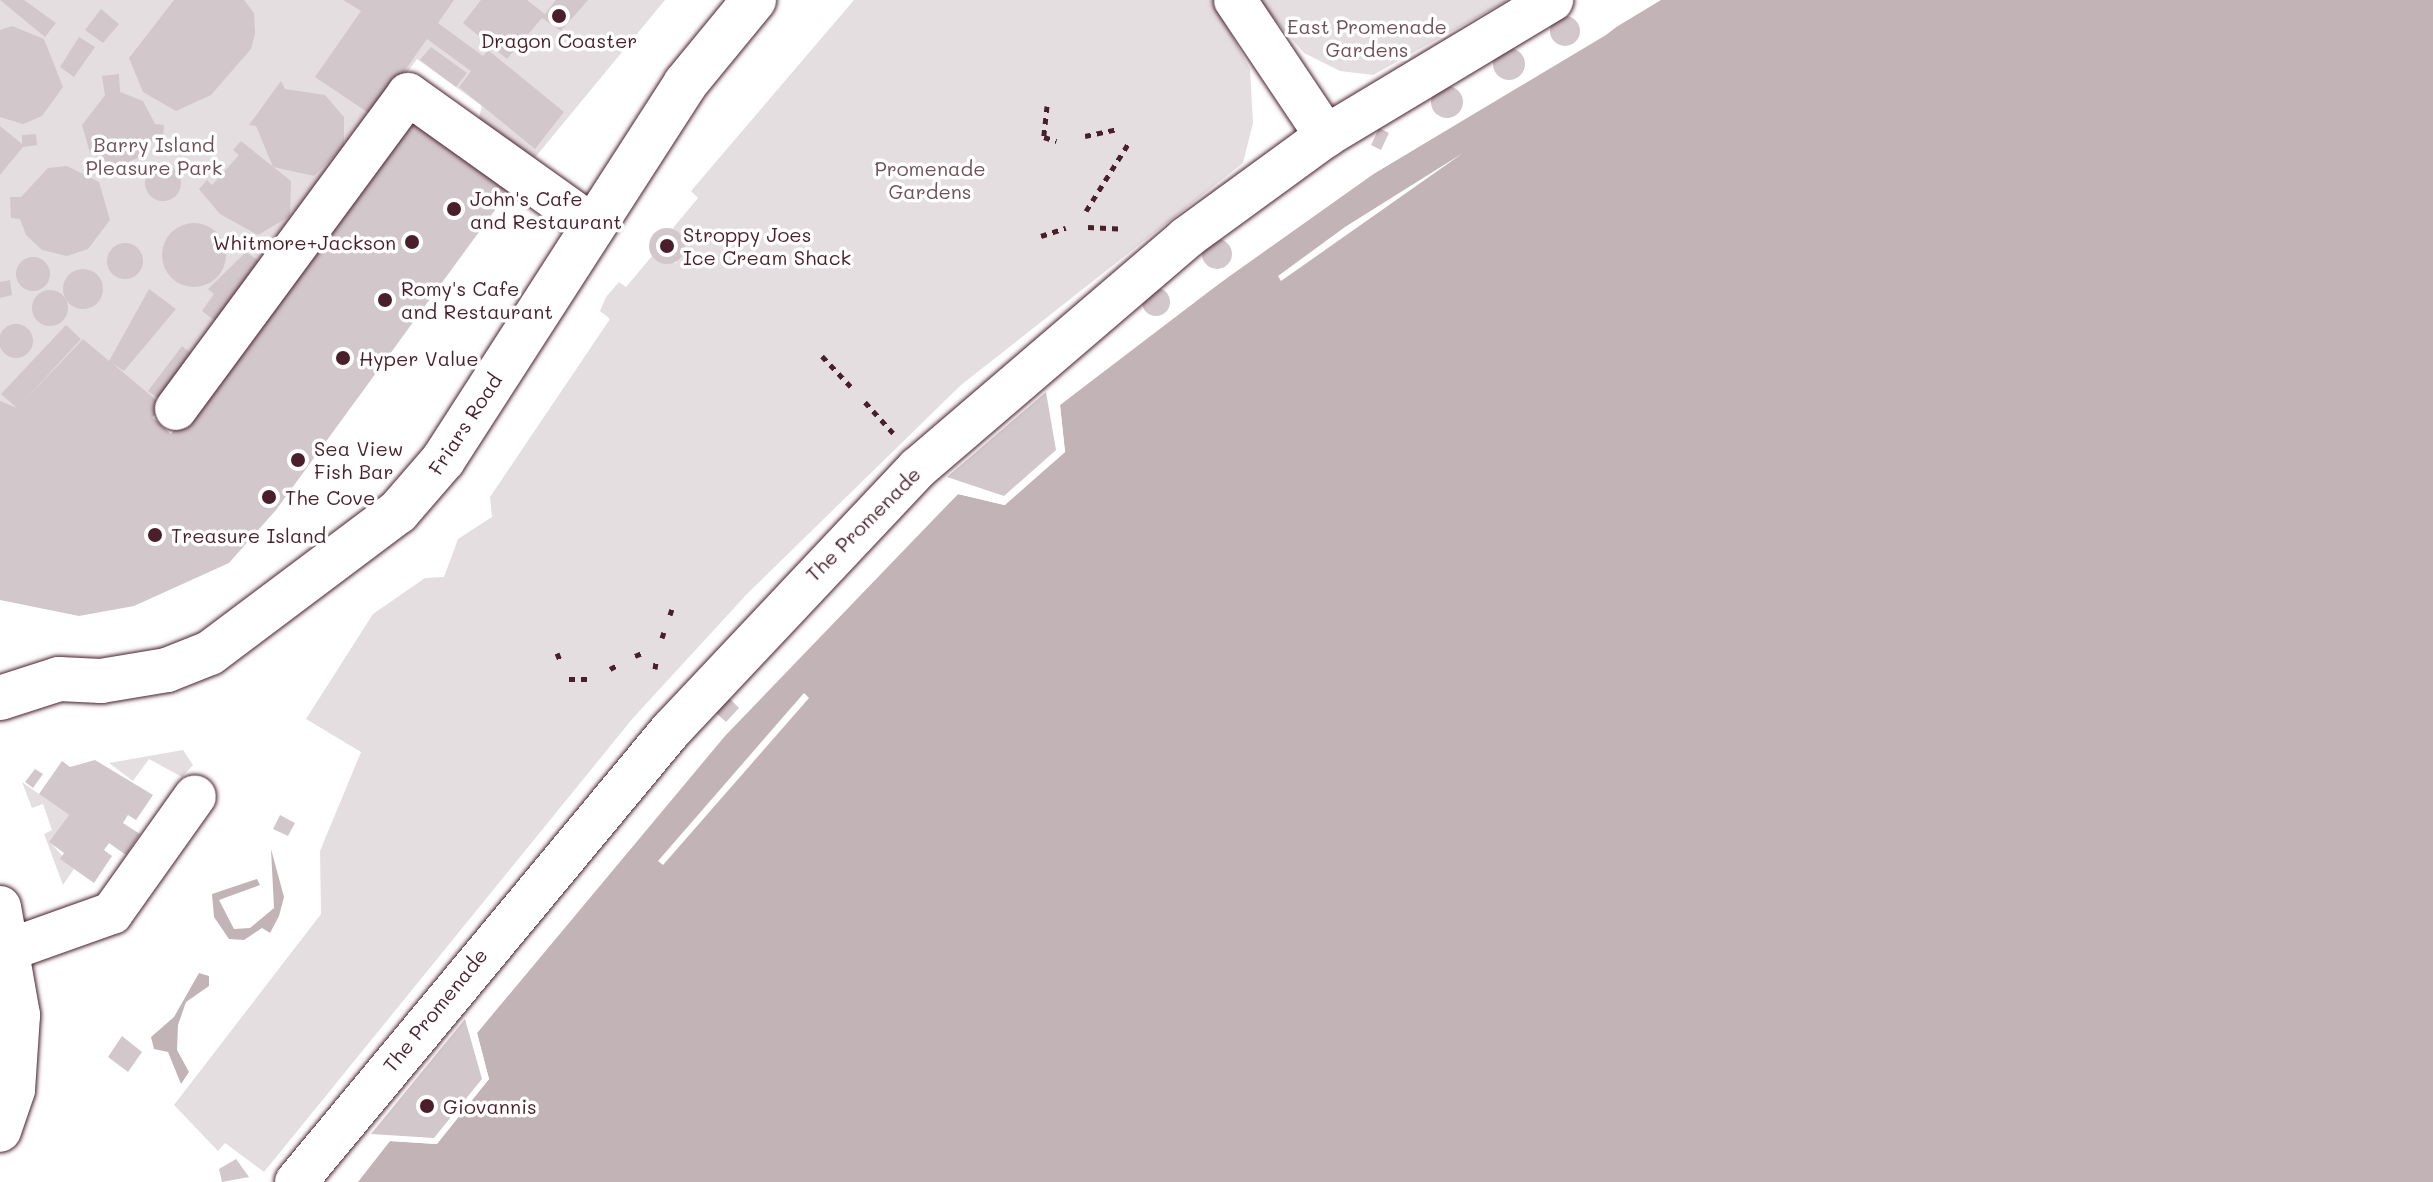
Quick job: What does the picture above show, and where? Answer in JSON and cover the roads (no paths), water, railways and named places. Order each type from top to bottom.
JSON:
[{"type":"main road","name":"Friars Road","points":[[0,698],[59,679],[101,681],[167,670],[210,653],[398,512],[443,460],[589,223],[754,0]]},
{"type":"street","points":[[1235,0],[1326,136]]},
{"type":"street","name":"The Promenade","points":[[296,1182],[524,901],[825,559],[1084,321],[1326,136],[1552,0]]},
{"type":"street","points":[[176,409],[408,94],[589,223]]},
{"type":"street","points":[[11,949],[112,913],[195,796]]},
{"type":"street","points":[[0,907],[11,949],[19,1054],[0,1131]]},
{"type":"place","name":"Dragon Coaster","points":[[559,16]]},
{"type":"place","name":"John's Cafe and Restaurant","points":[[454,209]]},
{"type":"place","name":"Whitmore+Jackson","points":[[412,242]]},
{"type":"place","name":"Stroppy Joes Ice Cream Shack","points":[[667,246]]},
{"type":"place","name":"Romy's Cafe and Restaurant","points":[[385,300]]},
{"type":"place","name":"Hyper Value","points":[[343,358]]},
{"type":"place","name":"Sea View Fish Bar","points":[[298,460]]},
{"type":"place","name":"The Cove","points":[[269,497]]},
{"type":"place","name":"Treasure Island","points":[[155,535]]},
{"type":"place","name":"Giovannis","points":[[427,1106]]},
{"type":"park label","name":"East Promenade Gardens","points":[[1367,38]]},
{"type":"park label","name":"Barry Island Pleasure Park","points":[[154,156]]},
{"type":"park label","name":"Promenade Gardens","points":[[930,180]]}]
